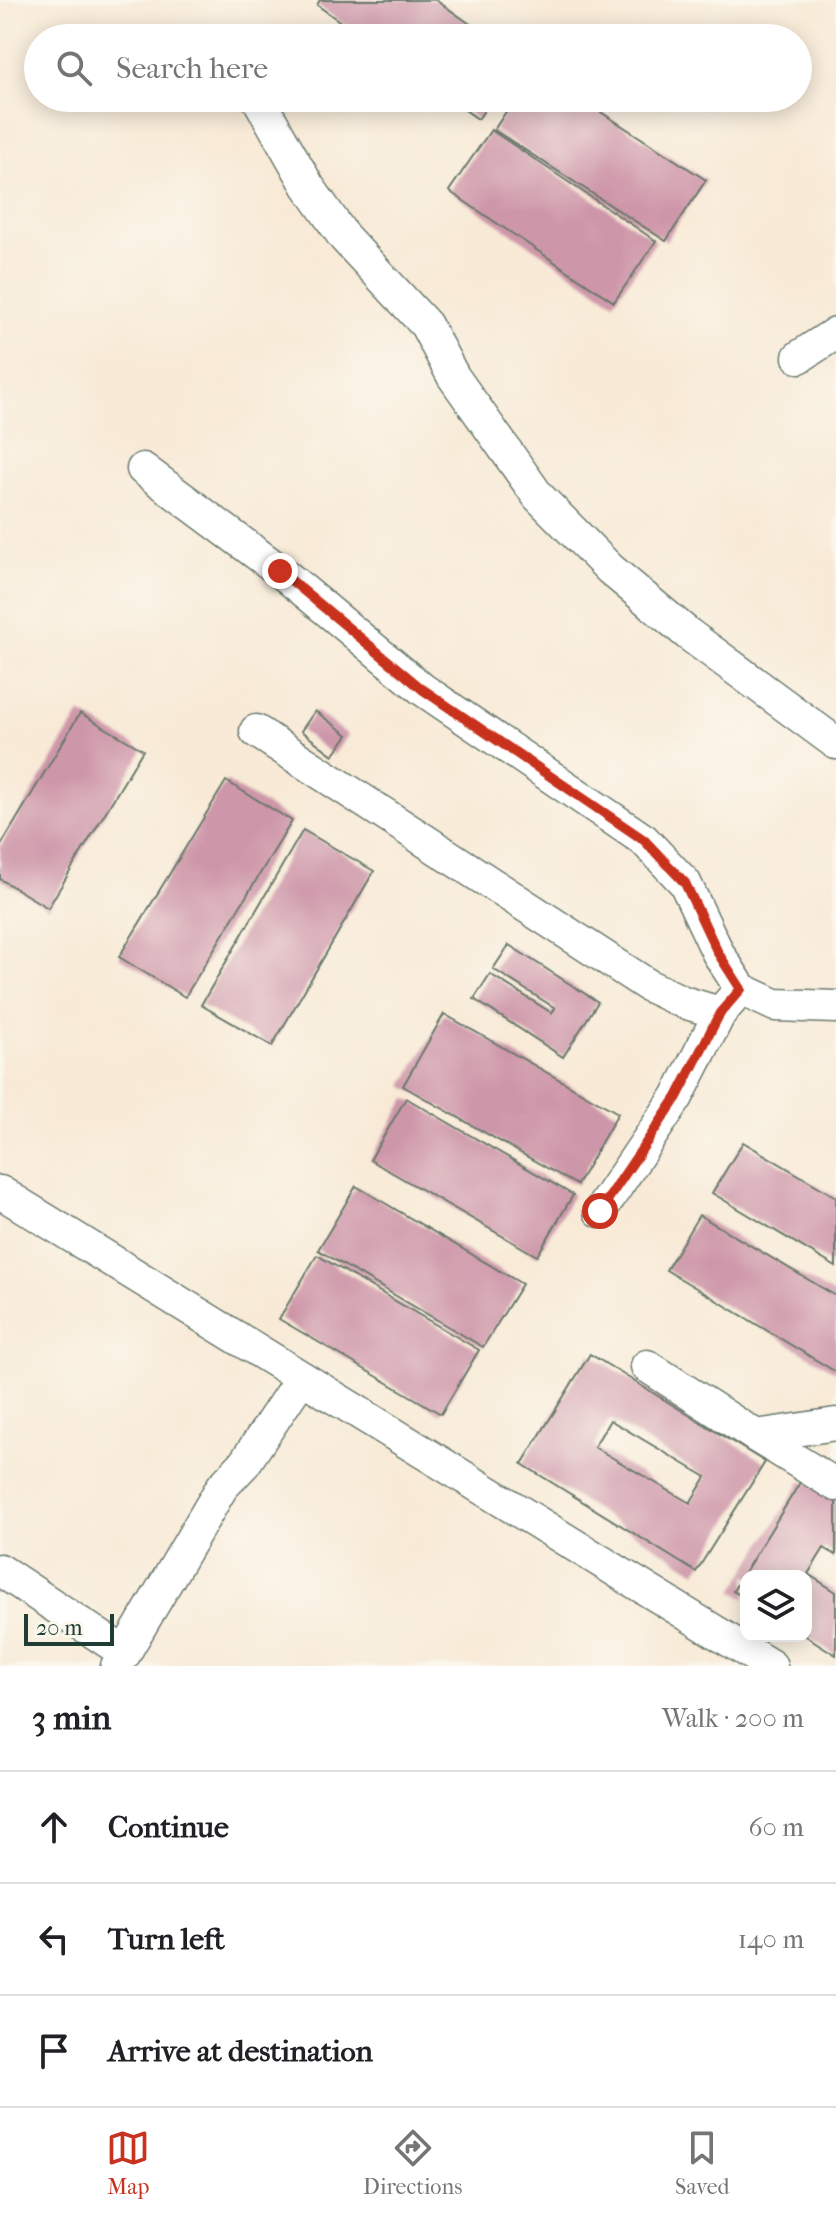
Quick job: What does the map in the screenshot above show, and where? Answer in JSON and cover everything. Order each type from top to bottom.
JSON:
[{"type":"street","points":[[266,112],[344,237],[426,325],[453,376],[538,496],[610,569],[688,634],[836,743]]},
{"type":"street","points":[[799,357],[836,333]]},
{"type":"street","points":[[143,469],[280,571],[422,689],[644,840],[685,883],[718,953],[730,1001],[677,1097],[600,1211]]},
{"type":"street","points":[[256,731],[649,986],[683,1002],[730,1001],[836,1007]]},
{"type":"street","points":[[0,1192],[300,1380],[771,1666]]},
{"type":"street","points":[[647,1366],[836,1485]]},
{"type":"street","points":[[0,1570],[121,1659],[222,1487],[244,1464],[300,1380]]},
{"type":"street","points":[[756,1436],[836,1424]]},
{"type":"building","points":[[320,0],[436,0],[470,24],[343,24],[317,5]]},
{"type":"building","points":[[468,112],[483,112],[478,119]]},
{"type":"building","points":[[506,112],[601,112],[706,180],[666,241],[494,130]]},
{"type":"building","points":[[491,130],[656,241],[614,302],[449,191]]},
{"type":"building","points":[[315,711],[348,735],[333,755],[301,731]]},
{"type":"building","points":[[80,713],[143,750],[48,908],[0,879],[0,847]]},
{"type":"building","points":[[226,781],[292,821],[185,997],[119,957]]},
{"type":"building","points":[[303,830],[374,871],[272,1046],[201,1005]]},
{"type":"building","points":[[509,945],[598,1002],[563,1057],[474,999],[490,974],[552,1013],[555,1008],[493,969]]},
{"type":"building","points":[[444,1014],[618,1113],[577,1185],[403,1086]]},
{"type":"building","points":[[406,1098],[573,1195],[537,1256],[370,1160]]},
{"type":"building","points":[[743,1142],[836,1197],[836,1267],[712,1193]]},
{"type":"building","points":[[356,1186],[522,1284],[483,1347],[318,1250]]},
{"type":"building","points":[[699,1215],[836,1296],[836,1372],[666,1270]]},
{"type":"building","points":[[317,1255],[479,1350],[441,1414],[279,1319]]},
{"type":"building","points":[[590,1354],[765,1462],[696,1572],[522,1464]],"holes":[[[610,1420],[706,1477],[690,1503],[594,1447]]]},
{"type":"building","points":[[801,1481],[836,1493],[836,1555],[824,1548],[810,1570],[746,1570]]},
{"type":"building","points":[[812,1577],[836,1592],[836,1655],[812,1640]]},
{"type":"building","points":[[740,1580],[740,1595],[733,1591]]},
{"type":"route","points":[[280,571],[422,689],[644,840],[685,883],[718,953],[741,989],[720,1013],[677,1097],[600,1211]]}]
